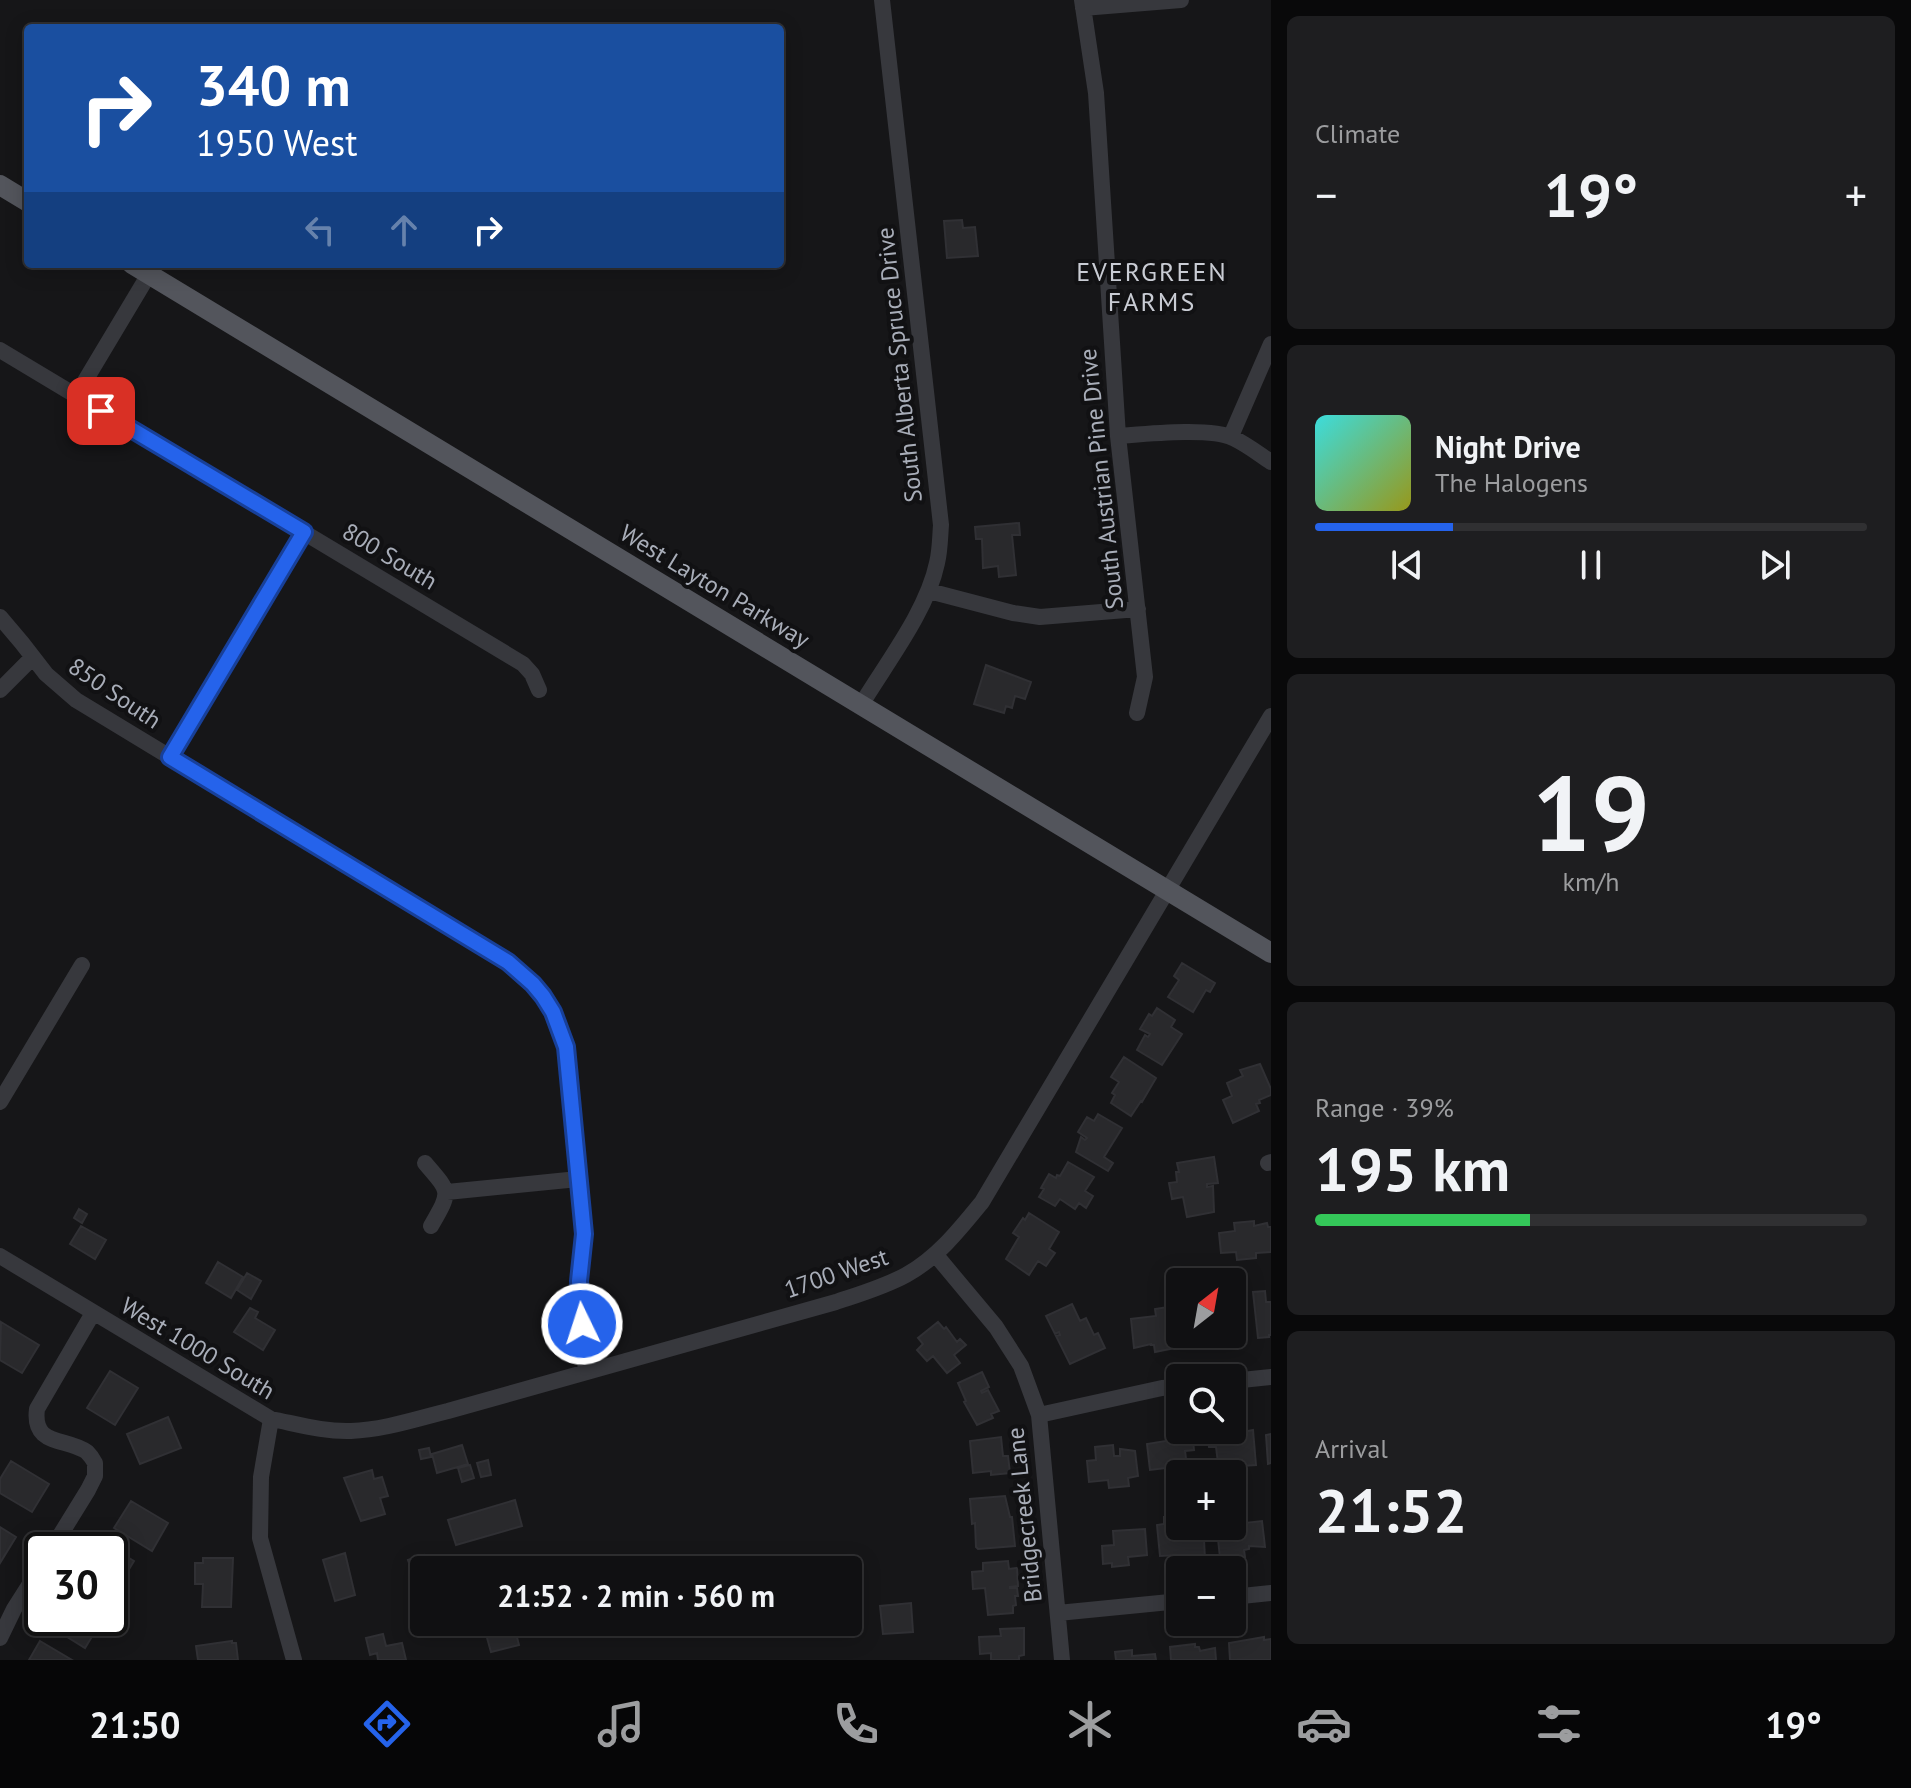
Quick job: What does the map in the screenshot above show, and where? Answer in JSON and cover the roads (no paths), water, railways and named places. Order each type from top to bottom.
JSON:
[{"type":"main road","points":[[0,185],[24,200]]},
{"type":"main road","name":"West Layton Parkway","points":[[147,268],[1271,953]]},
{"type":"street","name":"South Alberta Spruce Drive","points":[[861,705],[929,591],[938,562],[941,525],[882,0]]},
{"type":"street","points":[[1082,4],[1181,0]]},
{"type":"street","name":"South Austrian Pine Drive","points":[[1082,4],[1096,93],[1118,436],[1145,677],[1137,713]]},
{"type":"street","points":[[76,396],[144,268]]},
{"type":"street","points":[[1231,436],[1271,344]]},
{"type":"street","name":"800 South","points":[[0,350],[523,664],[532,674],[539,690]]},
{"type":"street","points":[[1118,436],[1205,432],[1231,436],[1271,462]]},
{"type":"street","points":[[170,757],[304,532]]},
{"type":"street","points":[[929,591],[1040,617],[1138,609]]},
{"type":"street","name":"850 South","points":[[0,617],[46,674],[76,700],[508,962],[533,984],[553,1012],[566,1047],[584,1234],[579,1297],[586,1372]]},
{"type":"street","points":[[0,690],[32,658]]},
{"type":"street","name":"1700 West","points":[[271,1419],[312,1428],[350,1431],[385,1426],[848,1298],[908,1273],[935,1254],[958,1232],[982,1202],[1270,722]]},
{"type":"street","points":[[0,1102],[82,965]]},
{"type":"street","points":[[425,1163],[447,1192],[446,1201],[431,1226]]},
{"type":"street","points":[[447,1192],[578,1179]]},
{"type":"street","name":"Bridgecreek Lane","points":[[935,1254],[996,1327],[1021,1366],[1039,1415],[1062,1660]]},
{"type":"street","name":"West 1000 South","points":[[0,1256],[271,1419],[261,1477],[260,1538],[294,1660]]},
{"type":"street","points":[[62,1532],[95,1476],[95,1463],[87,1452],[52,1440],[40,1431],[36,1421],[37,1409],[93,1313]]},
{"type":"street","points":[[1246,1380],[1271,1377]]},
{"type":"street","points":[[1039,1415],[1166,1388]]},
{"type":"street","points":[[0,1638],[24,1593]]},
{"type":"street","points":[[1246,1596],[1271,1593]]},
{"type":"street","points":[[1058,1613],[1166,1602]]},
{"type":"district","name":"EVERGREEN FARMS","points":[[1152,286]]}]
